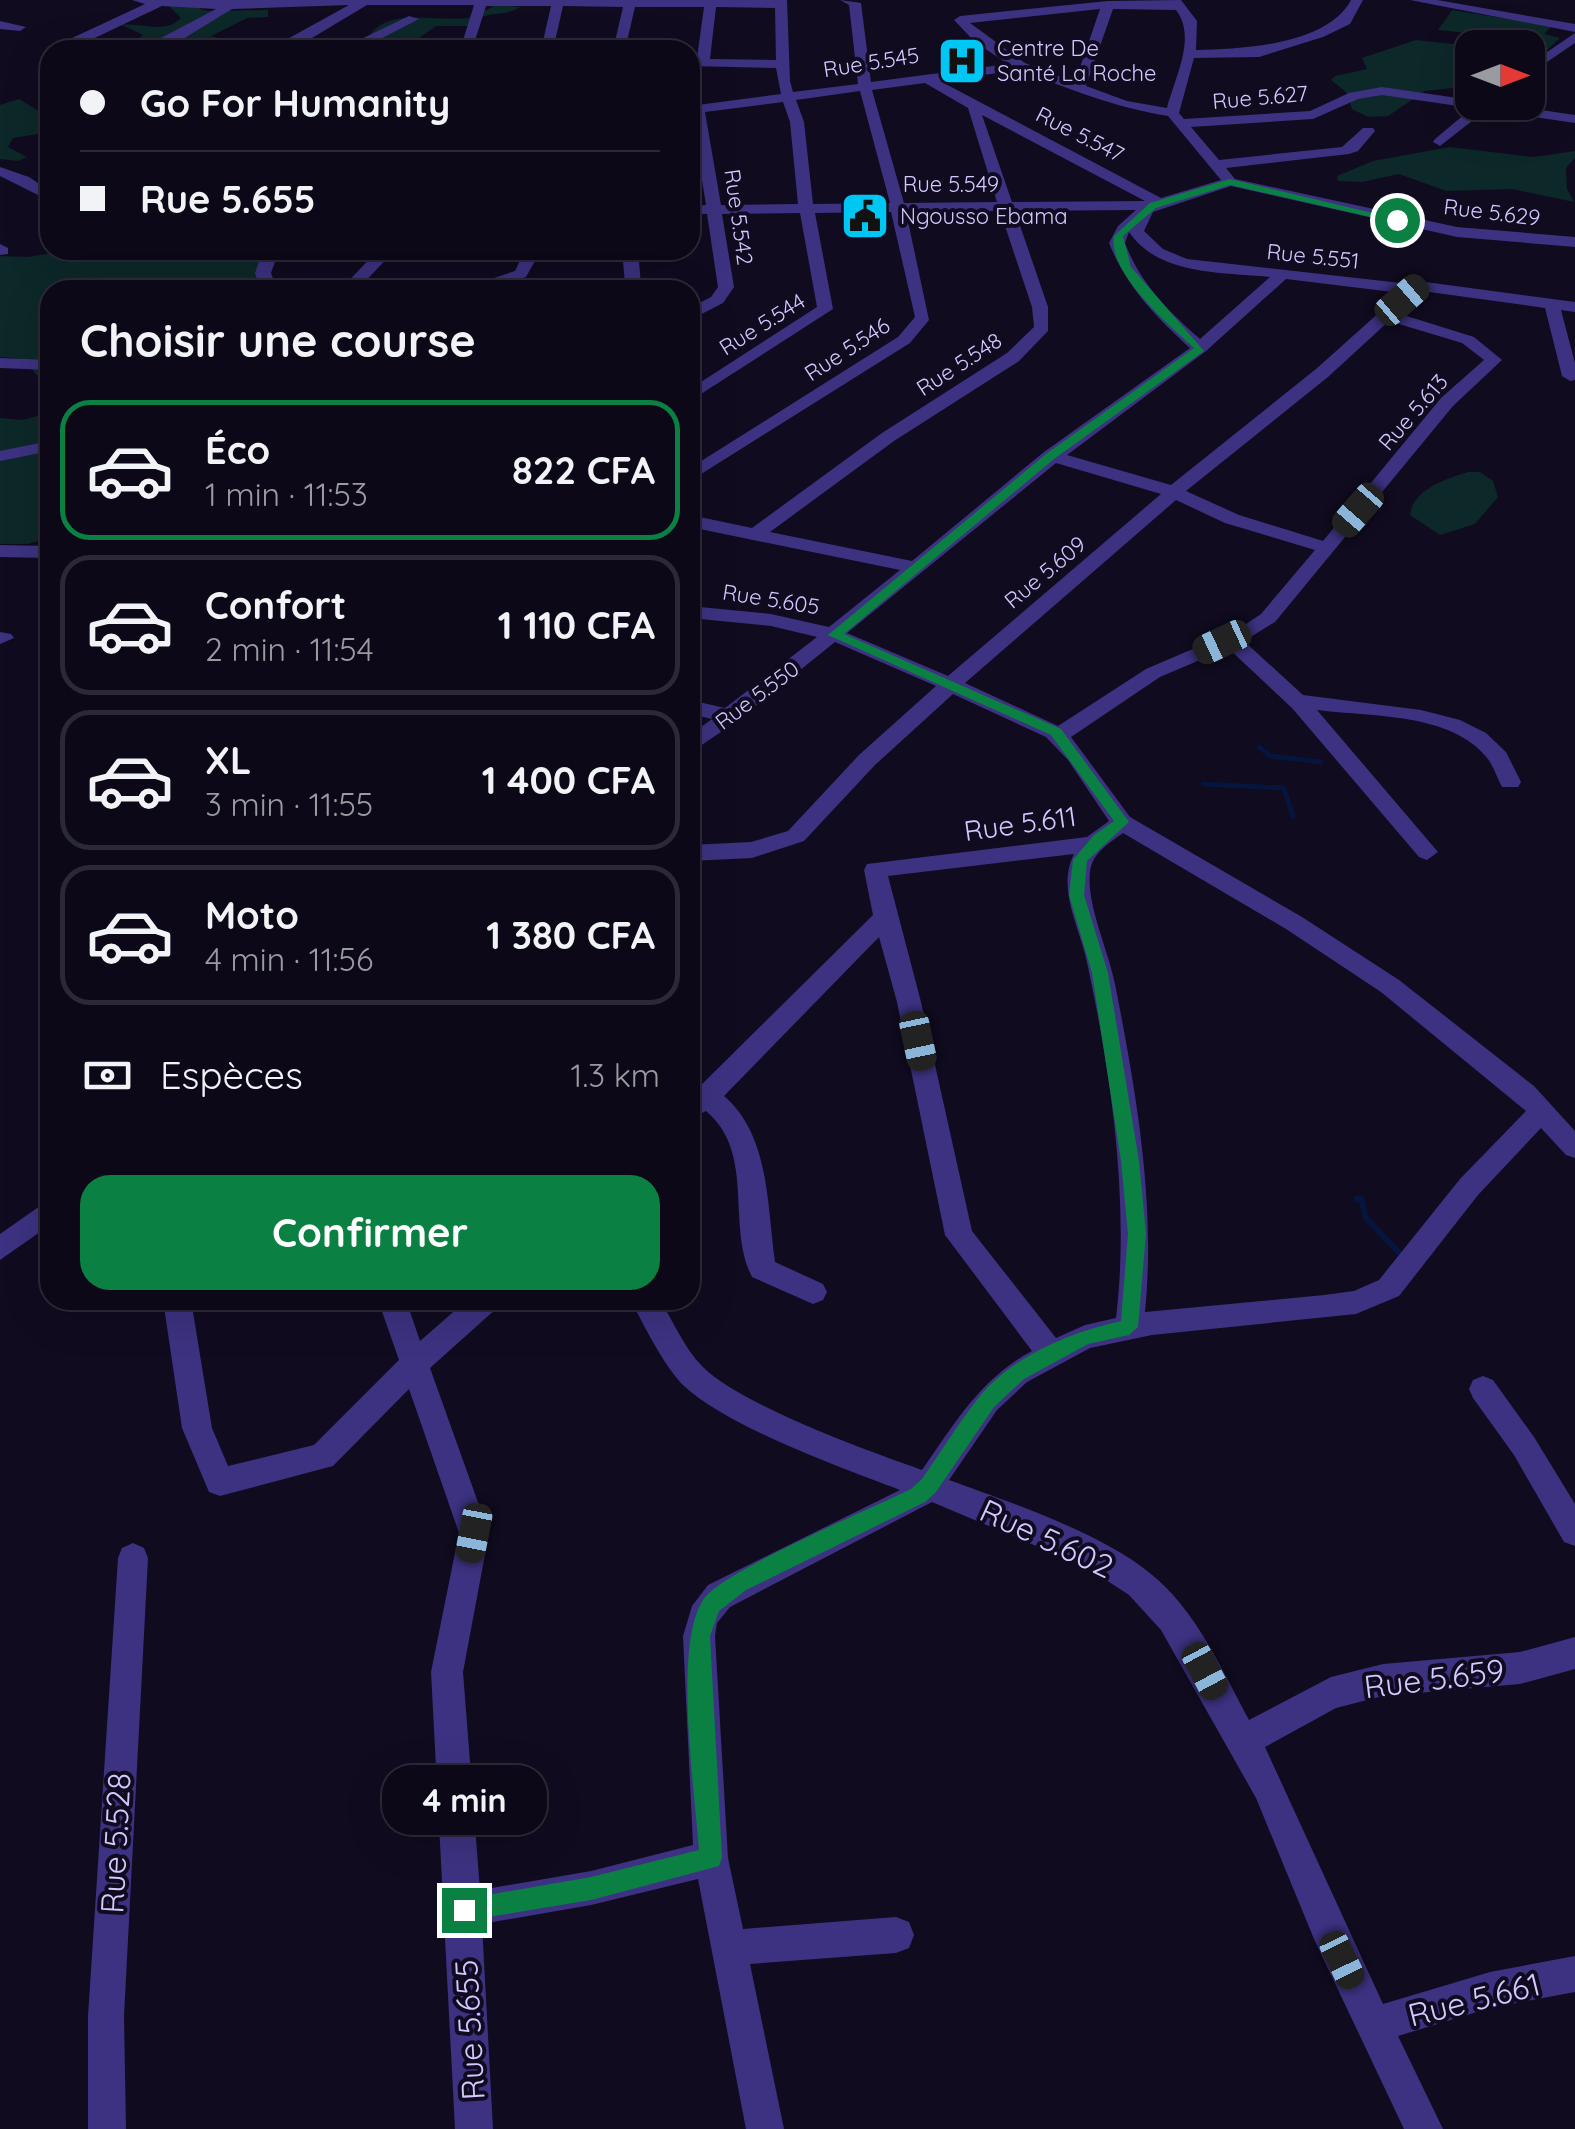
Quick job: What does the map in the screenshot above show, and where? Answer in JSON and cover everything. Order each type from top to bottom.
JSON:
[{"type":"street","points":[[138,0],[781,2]]},
{"type":"street","name":"Rue 5.546","points":[[700,470],[904,340],[920,325],[923,310],[865,87],[856,26],[858,14],[855,4],[846,0]]},
{"type":"street","points":[[1190,54],[1260,53],[1339,26],[1352,13],[1357,0]]},
{"type":"street","points":[[1416,0],[1575,28]]},
{"type":"street","points":[[296,40],[365,1]]},
{"type":"street","points":[[79,40],[160,2]]},
{"type":"street","points":[[168,40],[239,2]]},
{"type":"street","points":[[469,40],[482,2]]},
{"type":"street","points":[[550,40],[567,2]]},
{"type":"street","points":[[700,50],[712,2]]},
{"type":"street","name":"Rue 5.544","points":[[700,390],[824,313],[797,122],[782,64],[781,2]]},
{"type":"street","points":[[399,40],[424,3]]},
{"type":"street","points":[[622,40],[630,3]]},
{"type":"street","points":[[1020,66],[978,39],[960,20],[1178,3],[1191,21],[1190,54],[1176,118],[1230,182],[1152,208],[1118,236],[1117,243],[1126,268],[1158,309],[1200,348]]},
{"type":"street","points":[[1078,91],[1108,6]]},
{"type":"street","points":[[368,40],[413,19]]},
{"type":"street","points":[[0,25],[20,27]]},
{"type":"street","points":[[1545,58],[1575,37]]},
{"type":"street","points":[[700,62],[782,64]]},
{"type":"street","name":"Rue 5.545","points":[[700,108],[1020,66],[1078,91],[1176,118]]},
{"type":"street","name":"Rue 5.547","points":[[925,76],[975,108],[1091,162],[1152,208]]},
{"type":"street","name":"Rue 5.627","points":[[1176,118],[1312,115],[1354,96],[1382,90],[1455,101]]},
{"type":"street","name":"Rue 5.548","points":[[757,533],[888,437],[1013,357],[1042,328],[1040,307],[975,108]]},
{"type":"street","name":"Rue 5.627","points":[[1545,114],[1575,119]]},
{"type":"street","points":[[1440,142],[1466,120]]},
{"type":"street","points":[[1213,165],[1344,151],[1353,148],[1368,131]]},
{"type":"street","name":"Rue 5.542","points":[[700,135],[717,209],[726,287],[717,300],[700,309]]},
{"type":"street","points":[[0,171],[40,190]]},
{"type":"street","name":"Rue 5.629","points":[[1230,182],[1457,232],[1575,242]]},
{"type":"street","name":"Rue 5.549","points":[[700,210],[1152,208]]},
{"type":"street","name":"Rue 5.551","points":[[1152,208],[1136,230],[1158,253],[1207,267],[1401,288],[1418,286],[1575,308]]},
{"type":"street","points":[[358,280],[377,260]]},
{"type":"street","points":[[500,280],[521,274],[528,260]]},
{"type":"street","name":"Rue 5.550","points":[[700,738],[835,635],[1050,456],[1200,348],[1282,275]]},
{"type":"street","name":"Rue 5.609","points":[[700,852],[752,850],[796,836],[867,760],[1418,286]]},
{"type":"street","points":[[1552,305],[1570,376]]},
{"type":"street","name":"Rue 5.613","points":[[1328,548],[1448,402],[1494,360],[1468,340],[1386,315]]},
{"type":"street","points":[[0,363],[40,364]]},
{"type":"street","points":[[0,456],[26,456],[40,447]]},
{"type":"street","points":[[1050,456],[1174,492],[1232,519],[1328,548],[1286,602],[1268,618],[1153,673],[1059,735]]},
{"type":"street","points":[[700,523],[914,567]]},
{"type":"street","points":[[0,551],[40,552]]},
{"type":"street","name":"Rue 5.605","points":[[700,613],[772,620],[835,635],[953,686]]},
{"type":"street","points":[[1230,639],[1297,701],[1376,788],[1427,852]]},
{"type":"street","name":"Rue 5.611","points":[[885,917],[876,870],[1093,844],[1122,822],[1105,804],[1092,778],[1059,735],[953,686]]},
{"type":"street","points":[[1297,701],[1459,726],[1497,750],[1506,762],[1510,782]]},
{"type":"street","points":[[700,709],[730,716]]},
{"type":"street","points":[[1122,822],[1346,954],[1543,1109],[1575,1148]]},
{"type":"street","points":[[1093,844],[1080,860],[1076,895],[1100,973],[1132,1176],[1137,1234],[1129,1327]]},
{"type":"street","points":[[700,1101],[885,917],[910,1002],[959,1235],[1052,1353]]},
{"type":"street","points":[[700,1104],[732,1118],[747,1154],[762,1269],[813,1292]]},
{"type":"street","points":[[765,2129],[711,1858],[699,1690],[703,1618],[719,1596],[884,1513],[929,1486],[988,1401],[1017,1374],[1084,1337],[1129,1327],[1356,1302],[1389,1288],[1417,1258],[1436,1226],[1469,1186],[1543,1109]]},
{"type":"street","points":[[0,1249],[40,1218]]},
{"type":"street","points":[[179,1310],[197,1428],[220,1482],[322,1456],[414,1364],[476,1310]]},
{"type":"street","name":"Rue 5.655","points":[[395,1310],[474,1533],[447,1672],[474,2129]]},
{"type":"street","name":"Rue 5.602","points":[[651,1310],[692,1374],[712,1392],[852,1459],[929,1486],[1098,1556],[1140,1584],[1172,1619],[1268,1788],[1326,1926],[1424,2129]]},
{"type":"street","points":[[1482,1390],[1524,1446],[1575,1532]]},
{"type":"street","name":"Rue 5.528","points":[[107,2129],[106,2016],[133,1558]]},
{"type":"street","name":"Rue 5.659","points":[[1243,1741],[1331,1693],[1366,1684],[1520,1668],[1575,1653]]},
{"type":"street","points":[[464,1910],[591,1888],[711,1858]]},
{"type":"street","points":[[729,1948],[896,1935]]},
{"type":"street","name":"Rue 5.661","points":[[1374,2025],[1490,1990],[1575,1974]]},
{"type":"green space","points":[[203,0],[200,9],[207,11],[268,10],[268,17],[247,18],[211,36],[270,40],[136,40],[143,35],[122,25],[160,27],[174,23],[181,18],[165,2]]},
{"type":"green space","points":[[496,5],[520,7],[482,17],[468,26],[436,26],[416,40],[368,40],[380,25],[393,20],[454,19]]},
{"type":"green space","points":[[1452,10],[1552,26],[1545,33],[1438,30]]},
{"type":"green space","points":[[1545,34],[1560,38],[1545,52]]},
{"type":"green space","points":[[1416,40],[1455,44],[1455,87],[1425,91],[1388,116],[1368,117],[1352,109],[1346,92],[1331,80],[1367,69],[1362,58]]},
{"type":"green space","points":[[19,99],[40,110],[40,134],[13,138],[8,147],[27,157],[18,161],[0,159],[0,105]]},
{"type":"green space","points":[[1450,147],[1533,157],[1575,151],[1575,158],[1566,168],[1567,189],[1574,202],[1512,189],[1446,191],[1399,174],[1362,182],[1338,181],[1337,176],[1373,161]]},
{"type":"green space","points":[[0,256],[265,260],[263,280],[40,280],[40,379],[24,359],[0,357]]},
{"type":"green space","points":[[40,415],[40,540],[0,544],[0,418],[22,420]]},
{"type":"green space","points":[[1468,472],[1480,472],[1493,481],[1498,497],[1475,524],[1440,535],[1410,515],[1424,492]]},
{"type":"waterway","points":[[1259,747],[1270,756],[1321,762]]},
{"type":"waterway","points":[[1203,784],[1284,788],[1293,816]]},
{"type":"waterway","points":[[1357,1199],[1361,1199],[1366,1218],[1401,1255]]},
{"type":"place","name":"Centre De Santé La Roche","points":[[962,61]]},
{"type":"place","name":"Ngousso Ebama","points":[[865,216]]},
{"type":"route","points":[[464,1910],[591,1888],[711,1858],[699,1636],[711,1605],[739,1583],[918,1496],[988,1401],[1017,1374],[1084,1337],[1129,1327],[1137,1234],[1130,1161],[1100,973],[1089,927],[1076,895],[1080,860],[1099,838],[1122,822],[1105,804],[1092,778],[1056,732],[835,635],[1050,456],[1200,348],[1158,309],[1126,268],[1118,236],[1142,213],[1230,182],[1397,220]]}]
